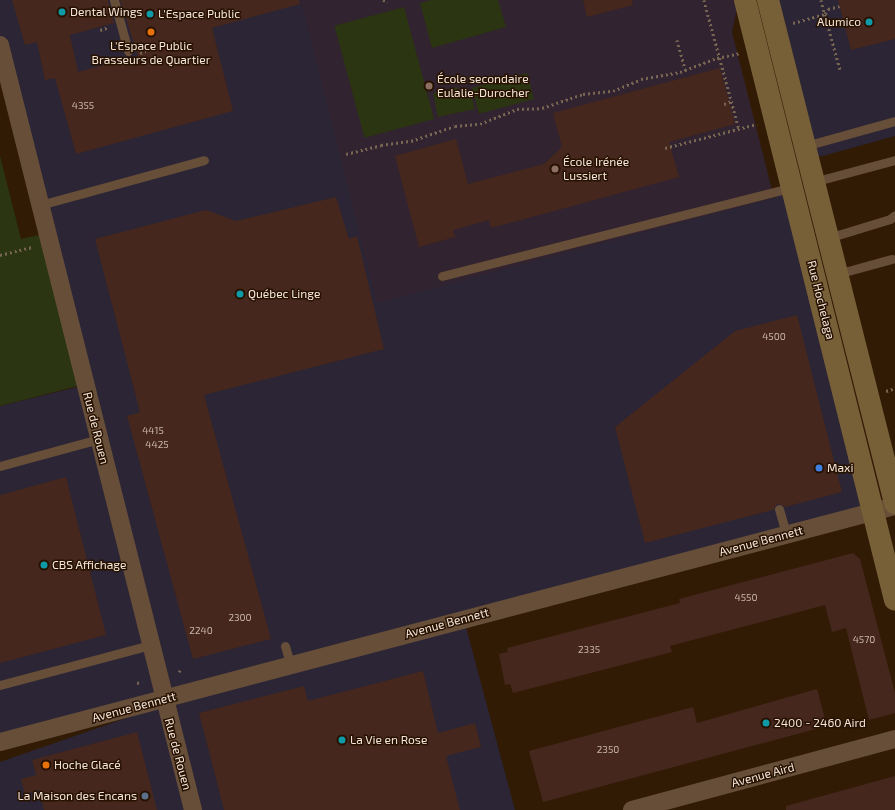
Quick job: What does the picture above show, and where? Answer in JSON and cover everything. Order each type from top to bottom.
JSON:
[{"type":"main road","name":"Rue Hochelaga","points":[[744,0],[792,188],[829,279],[895,502]]},
{"type":"main road","name":"Rue Hochelaga","points":[[768,0],[828,238],[829,279],[874,511],[895,600]]},
{"type":"street","name":"Rue de Rouen","points":[[0,46],[150,646],[193,810]]},
{"type":"street","name":"Avenue Bennett","points":[[0,742],[290,664],[895,506]]},
{"type":"street","name":"Avenue Aird","points":[[632,810],[895,739]]},
{"type":"lane","points":[[114,0],[128,51]]},
{"type":"lane","points":[[805,146],[895,121]]},
{"type":"lane","points":[[40,205],[204,160]]},
{"type":"lane","points":[[442,276],[792,188],[895,160]]},
{"type":"lane","points":[[828,238],[893,218]]},
{"type":"lane","points":[[829,279],[892,259]]},
{"type":"lane","points":[[0,466],[98,439]]},
{"type":"lane","points":[[779,509],[786,534]]},
{"type":"lane","points":[[0,685],[150,646]]},
{"type":"lane","points":[[285,646],[290,664]]},
{"type":"path","points":[[383,0],[388,0]]},
{"type":"path","points":[[704,0],[739,129]]},
{"type":"path","points":[[821,0],[840,69]]},
{"type":"path","points":[[790,23],[825,14],[828,9],[840,6]]},
{"type":"path","points":[[677,40],[686,71]]},
{"type":"path","points":[[346,154],[381,145],[412,141],[440,130],[480,124],[517,109],[542,108],[584,94],[613,91],[641,79],[686,71],[720,57],[740,53]]},
{"type":"path","points":[[724,104],[732,101]]},
{"type":"path","points":[[665,148],[758,124]]},
{"type":"path","points":[[0,255],[50,243]]},
{"type":"path","points":[[883,391],[895,388]]},
{"type":"path","points":[[137,683],[142,682]]},
{"type":"shaded area","points":[[0,0],[301,0],[338,140],[774,198],[792,188],[875,510],[463,616],[515,810],[0,810],[0,762],[279,665],[0,742],[0,406],[85,385],[0,45]]},
{"type":"shaded area","name":"École Irénée Lussiert","points":[[301,0],[739,0],[732,32],[774,198],[377,303]]},
{"type":"shaded area","points":[[768,0],[895,0],[895,136],[808,160]]},
{"type":"green space","points":[[432,0],[498,0],[506,27],[432,48],[420,3]]},
{"type":"green space","points":[[404,7],[434,119],[364,138],[334,26]]},
{"type":"green space","points":[[527,73],[534,99],[479,114],[472,88]]},
{"type":"green space","points":[[457,87],[459,93],[470,90],[475,109],[438,117],[433,93]]},
{"type":"green space","points":[[0,156],[21,239],[47,233],[85,384],[0,406]]},
{"type":"building","points":[[12,0],[108,0],[114,23],[70,35],[78,72],[138,56],[120,0],[299,0],[300,4],[212,28],[233,111],[76,154],[55,78],[45,80],[37,42],[25,45]]},
{"type":"building","points":[[583,0],[632,0],[633,5],[587,17]]},
{"type":"building","name":"Alumico","points":[[838,0],[895,0],[895,39],[851,50]]},
{"type":"building","points":[[720,68],[735,124],[669,142],[679,177],[491,228],[489,220],[453,230],[455,237],[419,247],[395,156],[456,139],[468,184],[544,164],[562,147],[553,113]]},
{"type":"building","name":"Québec Linge","points":[[336,197],[349,239],[357,236],[384,349],[204,395],[271,639],[193,659],[127,416],[140,412],[95,239],[206,210],[236,221]]},
{"type":"building","points":[[797,315],[842,492],[785,507],[778,503],[773,510],[645,543],[615,427],[735,331]]},
{"type":"building","name":"CBS Affichage","points":[[66,477],[106,635],[0,663],[0,495]]},
{"type":"building","points":[[853,553],[860,559],[895,693],[895,713],[869,720],[846,628],[832,632],[825,605],[670,646],[672,652],[513,693],[510,684],[505,685],[499,654],[508,652],[507,648],[680,603],[679,599]]},
{"type":"building","name":"La Vie en Rose","points":[[423,671],[438,733],[475,723],[481,747],[446,756],[460,810],[224,810],[199,713],[304,686],[308,701]]},
{"type":"building","points":[[817,689],[827,726],[543,802],[529,751],[693,707],[697,723]]},
{"type":"building","points":[[137,732],[157,810],[44,810],[39,790],[25,794],[21,779],[36,775],[32,760]]},
{"type":"building","points":[[895,776],[895,810],[786,810],[786,806]]},
{"type":"place","name":"Dental Wings","points":[[62,12]]},
{"type":"place","name":"L'Espace Public","points":[[150,14]]},
{"type":"place","name":"Alumico","points":[[869,22]]},
{"type":"place","name":"L'Espace Public Brasseurs de Quartier","points":[[151,32]]},
{"type":"place","name":"École secondaire Eulalie-Durocher","points":[[429,86]]},
{"type":"place","name":"École Irénée Lussiert","points":[[555,169]]},
{"type":"place","name":"Québec Linge","points":[[240,294]]},
{"type":"place","name":"Maxi","points":[[819,468]]},
{"type":"place","name":"CBS Affichage","points":[[44,565]]},
{"type":"place","name":"2400 - 2460 Aird","points":[[766,723]]},
{"type":"place","name":"La Vie en Rose","points":[[342,740]]},
{"type":"place","name":"Hoche Glacé","points":[[46,765]]},
{"type":"place","name":"La Maison des Encans","points":[[145,796]]}]
